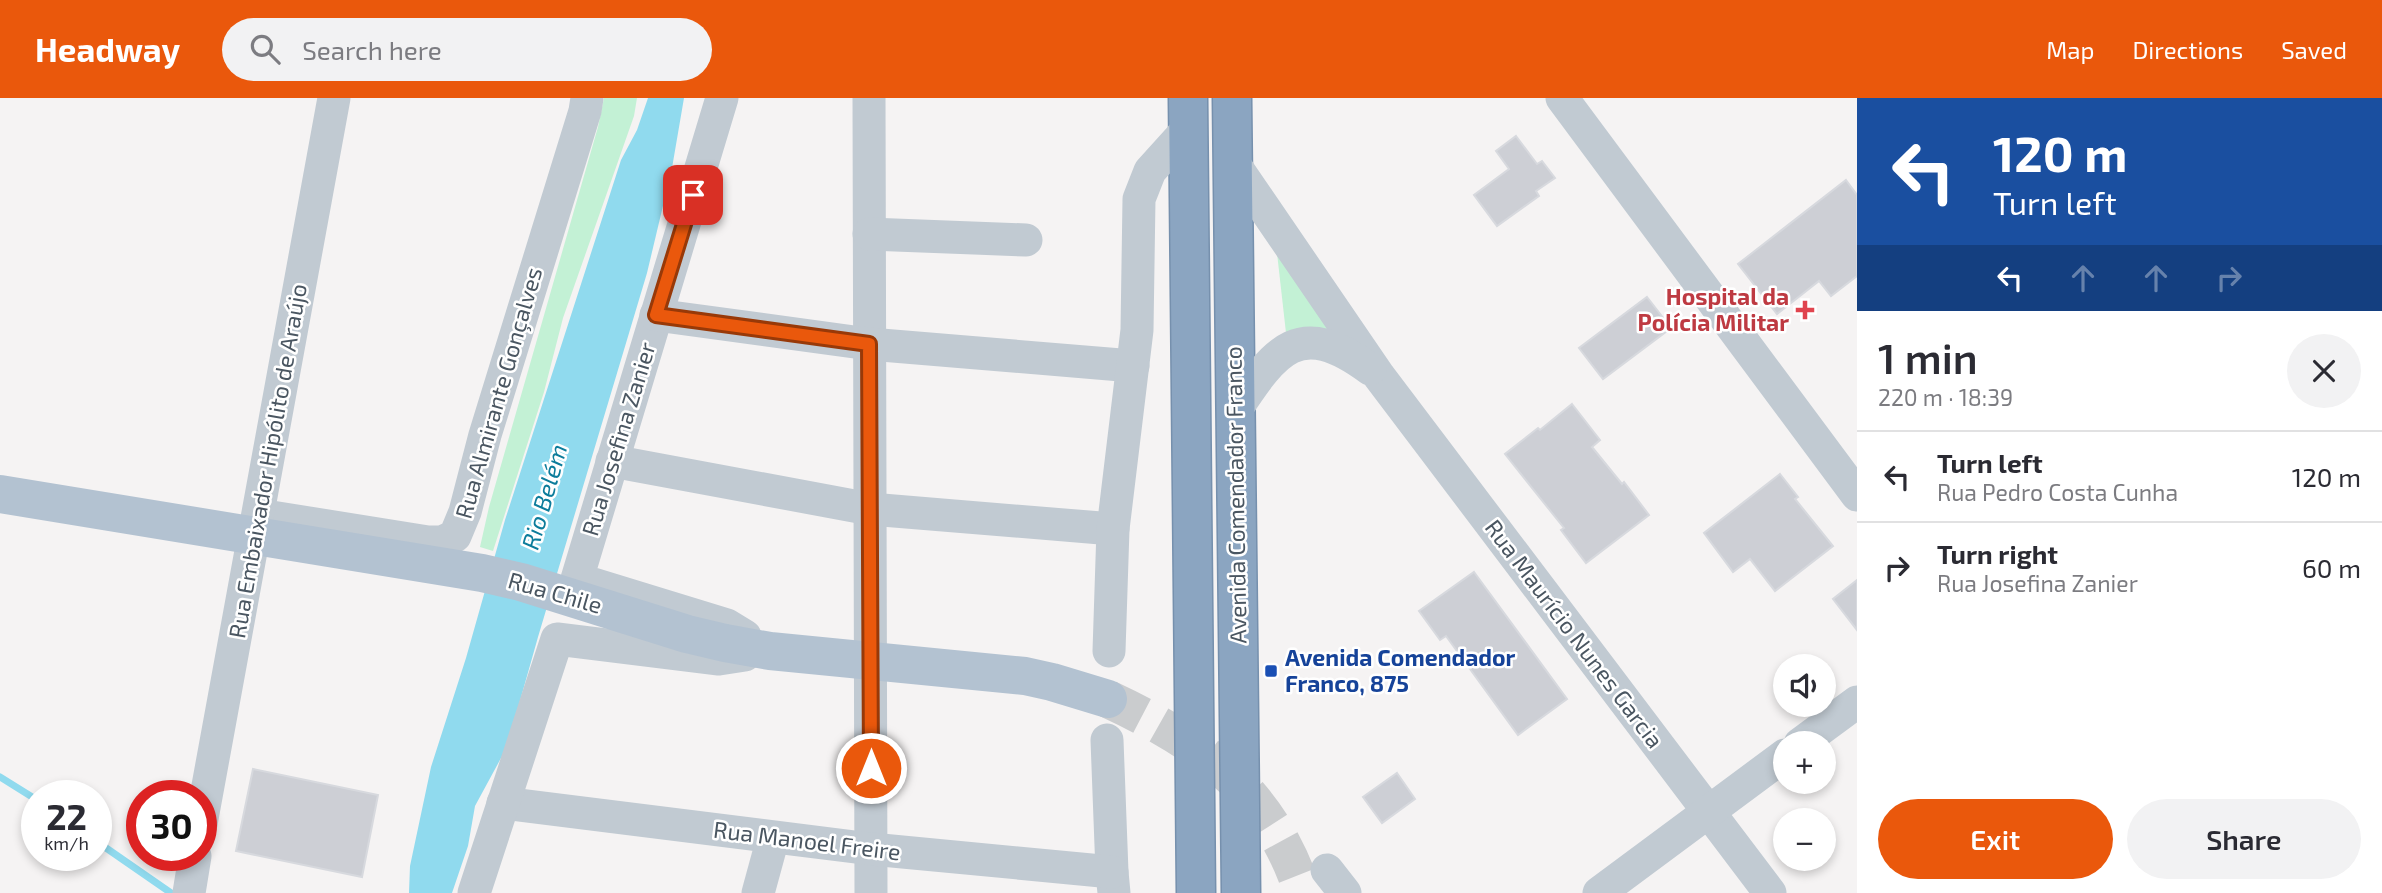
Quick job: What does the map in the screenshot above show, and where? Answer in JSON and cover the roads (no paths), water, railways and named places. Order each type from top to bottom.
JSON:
[{"type":"highway","name":"Avenida Comendador Franco","points":[[1231,98],[1241,893]]},
{"type":"highway","name":"Avenida Comendador Franco","points":[[1188,113],[1196,893]]},
{"type":"main road","name":"Rua Chile","points":[[0,494],[257,524],[389,557],[521,582],[687,634],[770,652],[1024,677],[1062,684],[1108,699]]},
{"type":"street","name":"Rua Embaixador Hipólito de Araújo","points":[[209,780],[334,98]]},
{"type":"street","name":"Rua Almirante Gonçalves","points":[[257,524],[428,542],[442,542],[455,536],[465,512],[485,435],[587,98]]},
{"type":"street","name":"Rua Josefina Zanier","points":[[722,98],[577,579],[727,625],[770,652]]},
{"type":"street","points":[[869,98],[871,893]]},
{"type":"street","points":[[1562,98],[1857,495]]},
{"type":"street","name":"Avenida Comendador Franco","points":[[1109,651],[1113,529],[1138,309],[1139,199],[1150,171],[1188,113]]},
{"type":"street","name":"Rua Maurício Nunes Garcia","points":[[1232,161],[1379,376],[1770,893]]},
{"type":"street","points":[[869,234],[1026,240]]},
{"type":"street","points":[[656,315],[869,344],[1133,366]]},
{"type":"street","name":"Rua Maurício Nunes Garcia","points":[[1235,411],[1273,358],[1295,346],[1325,345],[1356,359],[1379,376]]},
{"type":"street","points":[[612,461],[870,509],[1113,529]]},
{"type":"street","points":[[474,893],[557,639],[719,659],[770,652]]},
{"type":"street","points":[[1818,731],[1857,702]]},
{"type":"street","points":[[1107,740],[1113,883]]},
{"type":"street","points":[[1599,893],[1773,764]]},
{"type":"street","name":"Rua Manoel Freire","points":[[503,803],[871,849],[1113,883]]},
{"type":"street","points":[[758,893],[773,838]]},
{"type":"water","name":"Rio Belém","points":[[648,98],[684,98],[672,168],[647,273],[507,747],[475,806],[468,846],[452,893],[409,893],[410,866],[431,767],[466,658],[505,520],[621,160],[637,130]]},
{"type":"waterway","points":[[0,777],[21,790]]},
{"type":"waterway","points":[[112,852],[171,893]]},
{"type":"tunnel","points":[[1108,699],[1173,733],[1228,774],[1251,798],[1271,825],[1289,857],[1303,893]]},
{"type":"place","name":"Hospital da Polícia Militar","points":[[1805,310]]},
{"type":"place","name":"Avenida Comendador Franco, 875","points":[[1271,671]]}]
